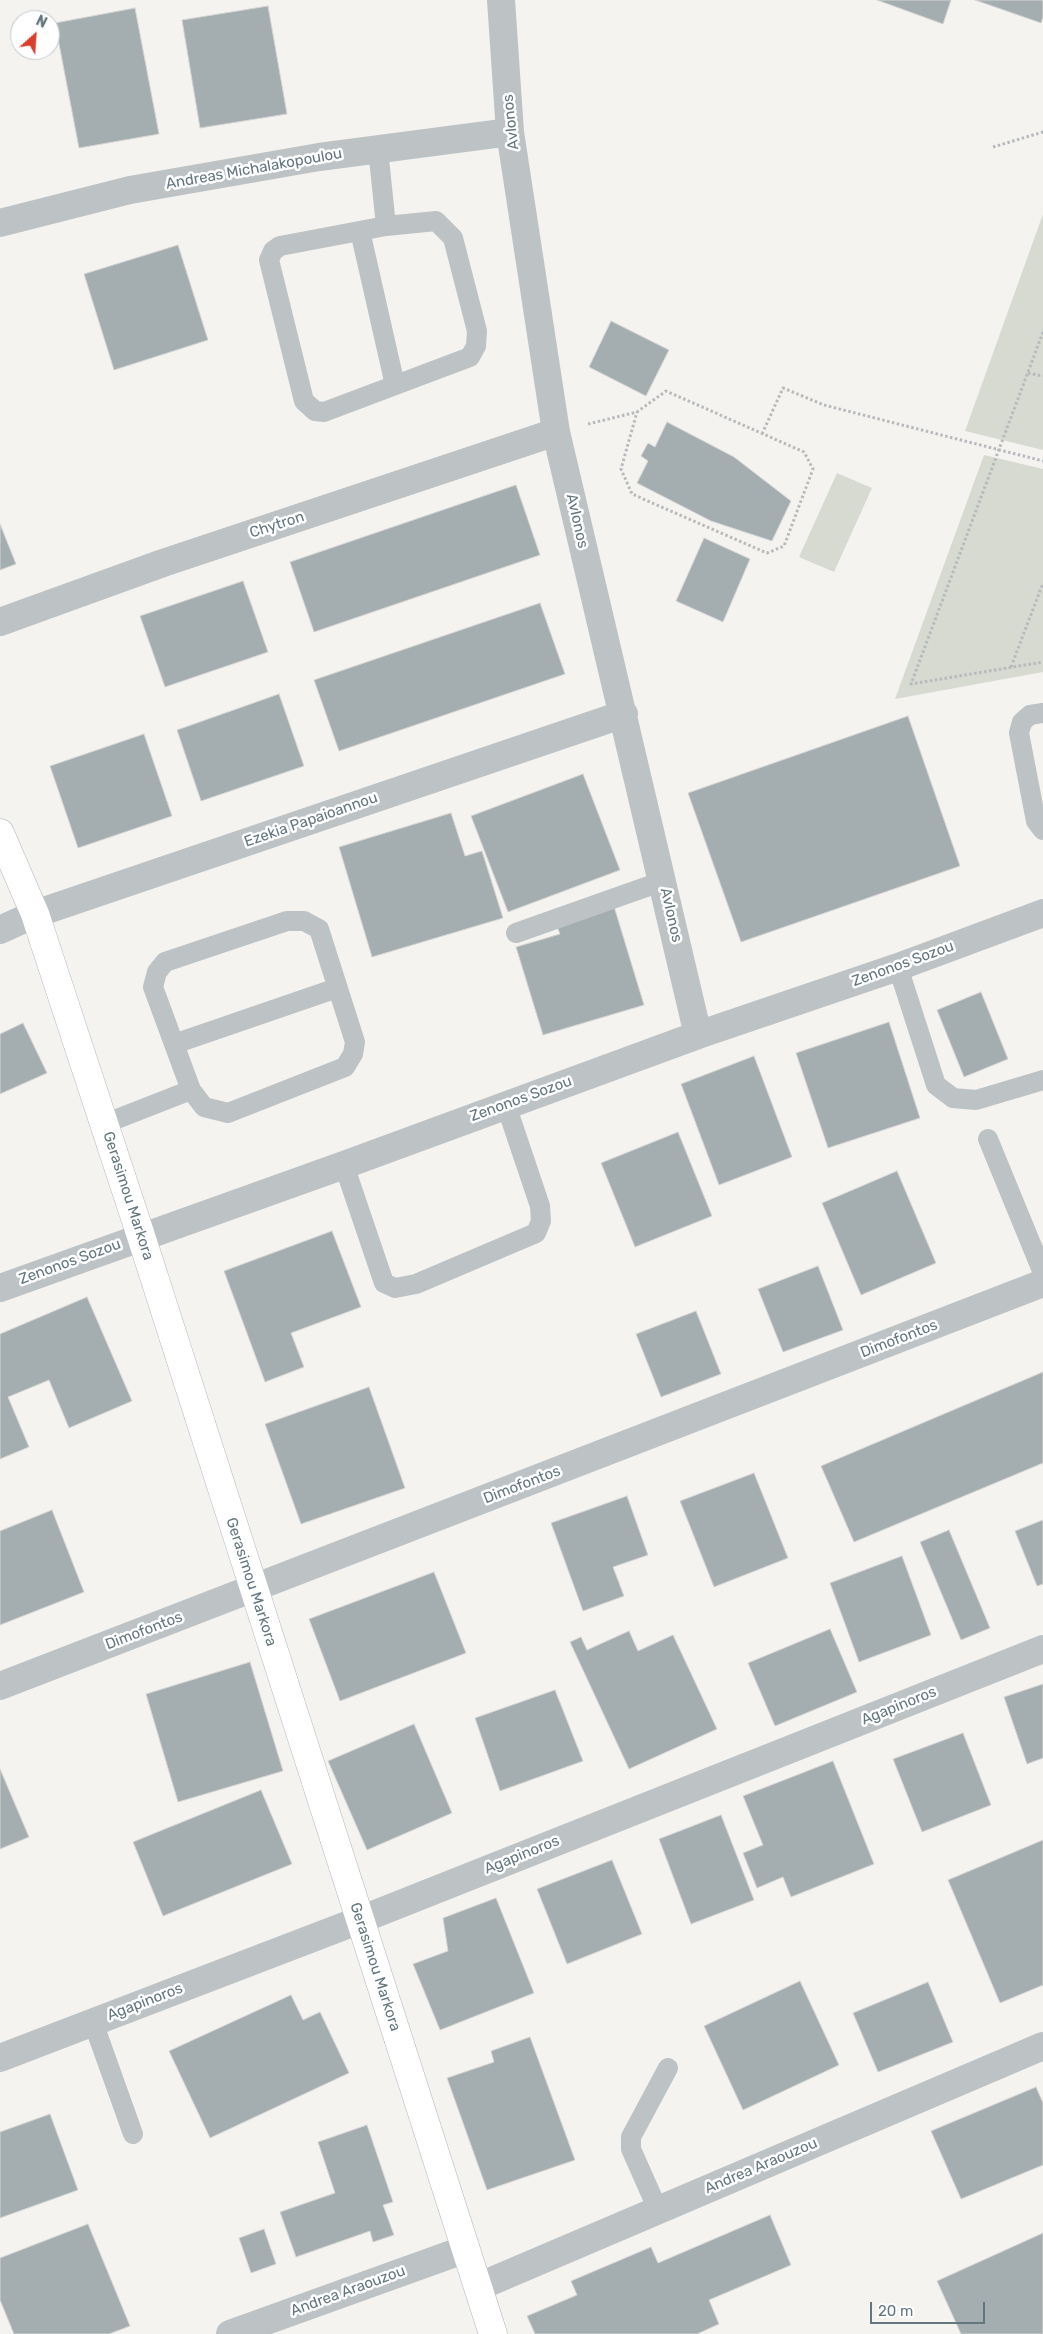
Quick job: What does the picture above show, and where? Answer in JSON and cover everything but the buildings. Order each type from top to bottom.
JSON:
[{"type":"street","name":"Avlonos","points":[[501,0],[510,132],[556,432],[624,714],[698,1035]]},
{"type":"street","name":"Andreas Michalakopoulou","points":[[0,223],[130,190],[319,157],[510,132]]},
{"type":"street","name":"Chytron","points":[[0,622],[163,562],[556,432]]},
{"type":"street","name":"Ezekia Papaioannou","points":[[0,930],[35,914],[624,714]]},
{"type":"street","name":"Gerasimou Markora","points":[[0,833],[35,914],[141,1236],[493,2334]]},
{"type":"street","name":"Zenonos Sozou","points":[[0,1288],[344,1165],[698,1035],[898,967],[1043,913]]},
{"type":"street","name":"Dimofontos","points":[[0,1686],[254,1590],[1043,1283]]},
{"type":"street","name":"Agapinoros","points":[[0,2058],[360,1920],[1043,1649]]},
{"type":"street","name":"Andrea Araouzou","points":[[478,2287],[1043,2046]]},
{"type":"street","name":"Andrea Araouzou","points":[[230,2334],[466,2249]]},
{"type":"lane","points":[[378,149],[386,226]]},
{"type":"lane","points":[[436,221],[446,229],[453,238],[477,331],[476,346],[470,357],[324,412],[315,411],[304,401],[269,260],[273,251],[280,246],[360,231],[386,226],[436,221]]},
{"type":"lane","points":[[360,231],[394,385]]},
{"type":"lane","points":[[1043,712],[1030,715],[1022,722],[1019,733],[1036,821],[1043,830]]},
{"type":"lane","points":[[516,933],[663,882]]},
{"type":"lane","points":[[287,921],[304,921],[319,929],[337,988],[355,1042],[354,1054],[345,1067],[228,1113],[204,1107],[191,1090],[153,987],[157,972],[166,962],[287,921]]},
{"type":"lane","points":[[898,967],[936,1085],[953,1098],[976,1100],[1043,1080]]},
{"type":"lane","points":[[174,1044],[337,988]]},
{"type":"lane","points":[[104,1124],[191,1090]]},
{"type":"lane","points":[[344,1165],[384,1283],[395,1288],[416,1284],[536,1233],[542,1221],[540,1206],[506,1105]]},
{"type":"lane","points":[[988,1139],[1043,1273]]},
{"type":"lane","points":[[93,2022],[133,2134]]},
{"type":"lane","points":[[658,2210],[631,2149],[631,2137],[668,2068]]},
{"type":"path","points":[[993,147],[1043,132]]},
{"type":"path","points":[[1043,332],[911,684],[1043,662]]},
{"type":"path","points":[[1028,372],[1043,376]]},
{"type":"path","points":[[762,434],[783,388],[824,405],[1043,461]]},
{"type":"path","points":[[556,432],[636,412],[666,391],[804,452],[813,469],[784,546],[766,553],[632,494],[621,469],[636,412]]},
{"type":"path","points":[[1011,668],[1043,584]]},
{"type":"shaded area","points":[[1043,214],[1043,450],[965,431]]},
{"type":"shaded area","points":[[984,455],[1043,469],[1043,672],[895,699]]},
{"type":"shaded area","points":[[837,473],[872,488],[834,572],[799,557]]}]
